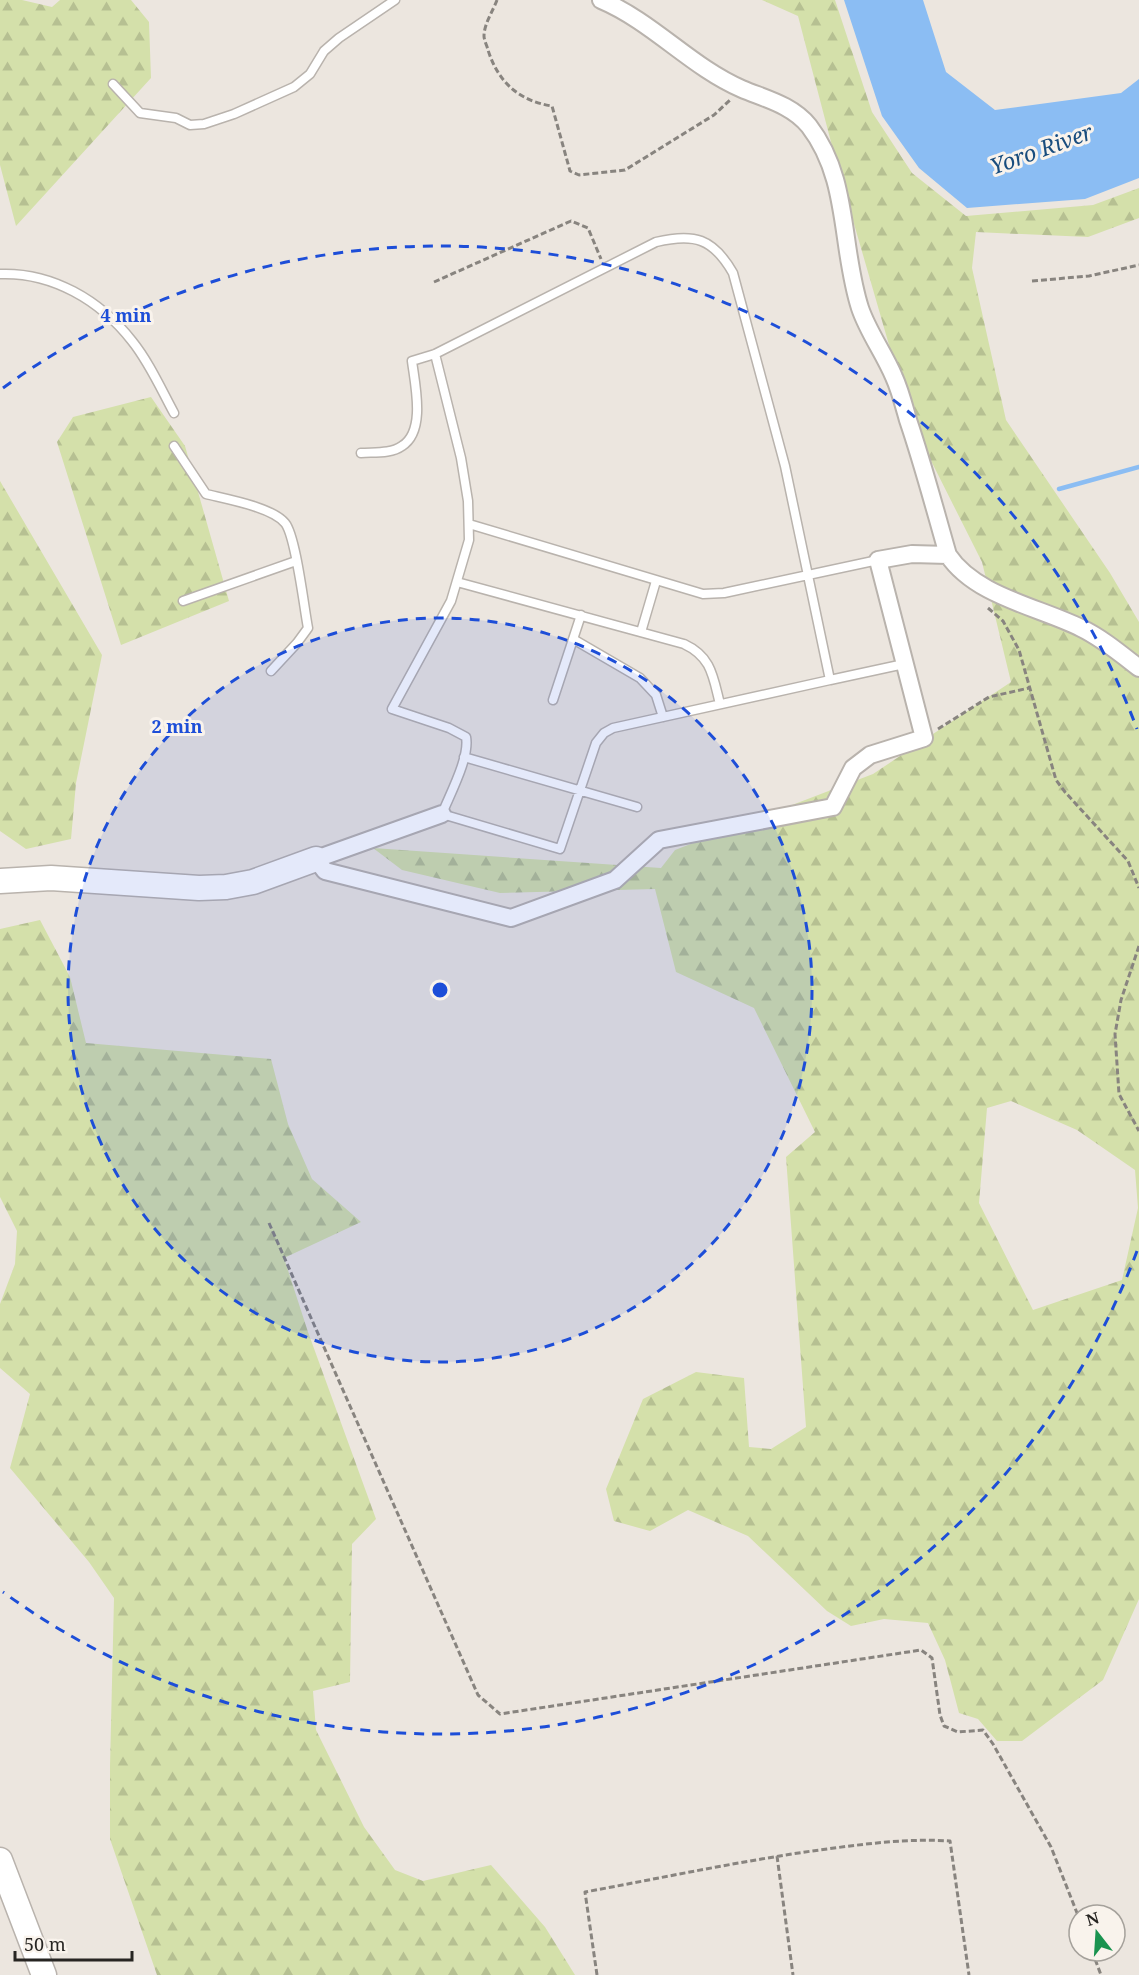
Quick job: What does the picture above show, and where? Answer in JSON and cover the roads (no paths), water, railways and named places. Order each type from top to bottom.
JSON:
[{"type":"street","points":[[600,0],[637,19],[715,76],[774,101],[807,124],[819,140],[839,189],[852,276],[860,309],[894,377],[919,453],[948,555],[955,566],[990,590],[1082,628],[1139,668]]},
{"type":"street","points":[[316,859],[325,871],[511,918],[615,880],[659,840],[833,807],[853,768],[870,755],[924,738],[878,560],[912,554],[948,555]]},
{"type":"street","points":[[0,880],[51,878],[198,888],[226,887],[254,882],[442,814]]},
{"type":"street","points":[[0,1860],[45,1975]]},
{"type":"lane","points":[[113,84],[140,113],[177,118],[190,125],[204,123],[234,114],[294,87],[310,74],[324,51],[339,38],[395,0]]},
{"type":"lane","points":[[361,453],[384,452],[402,446],[415,433],[417,403],[412,362],[435,354],[656,242],[678,236],[697,239],[711,246],[725,258],[733,273],[782,455],[830,680]]},
{"type":"lane","points":[[0,274],[43,279],[68,288],[106,312],[133,342],[174,413]]},
{"type":"lane","points":[[435,354],[461,458],[468,501],[469,540],[451,601],[392,709],[466,737],[468,745],[442,814],[560,849],[596,743],[604,733],[613,728],[904,664]]},
{"type":"lane","points":[[174,446],[206,494],[262,509],[284,521],[289,532],[308,628],[271,671]]},
{"type":"lane","points":[[469,524],[703,594],[724,592],[878,560]]},
{"type":"lane","points":[[183,601],[296,561]]},
{"type":"lane","points":[[641,632],[656,581]]},
{"type":"lane","points":[[457,582],[581,615],[695,649],[712,671],[720,704]]},
{"type":"lane","points":[[553,700],[581,615]]},
{"type":"lane","points":[[573,639],[640,678],[656,695],[663,717]]},
{"type":"lane","points":[[464,757],[637,807]]},
{"type":"water","name":"Yoro River","points":[[844,0],[923,0],[946,72],[995,110],[1121,93],[1139,79],[1139,178],[1085,199],[967,208],[919,168],[882,116]]},
{"type":"waterway","points":[[1059,489],[1139,467]]}]
